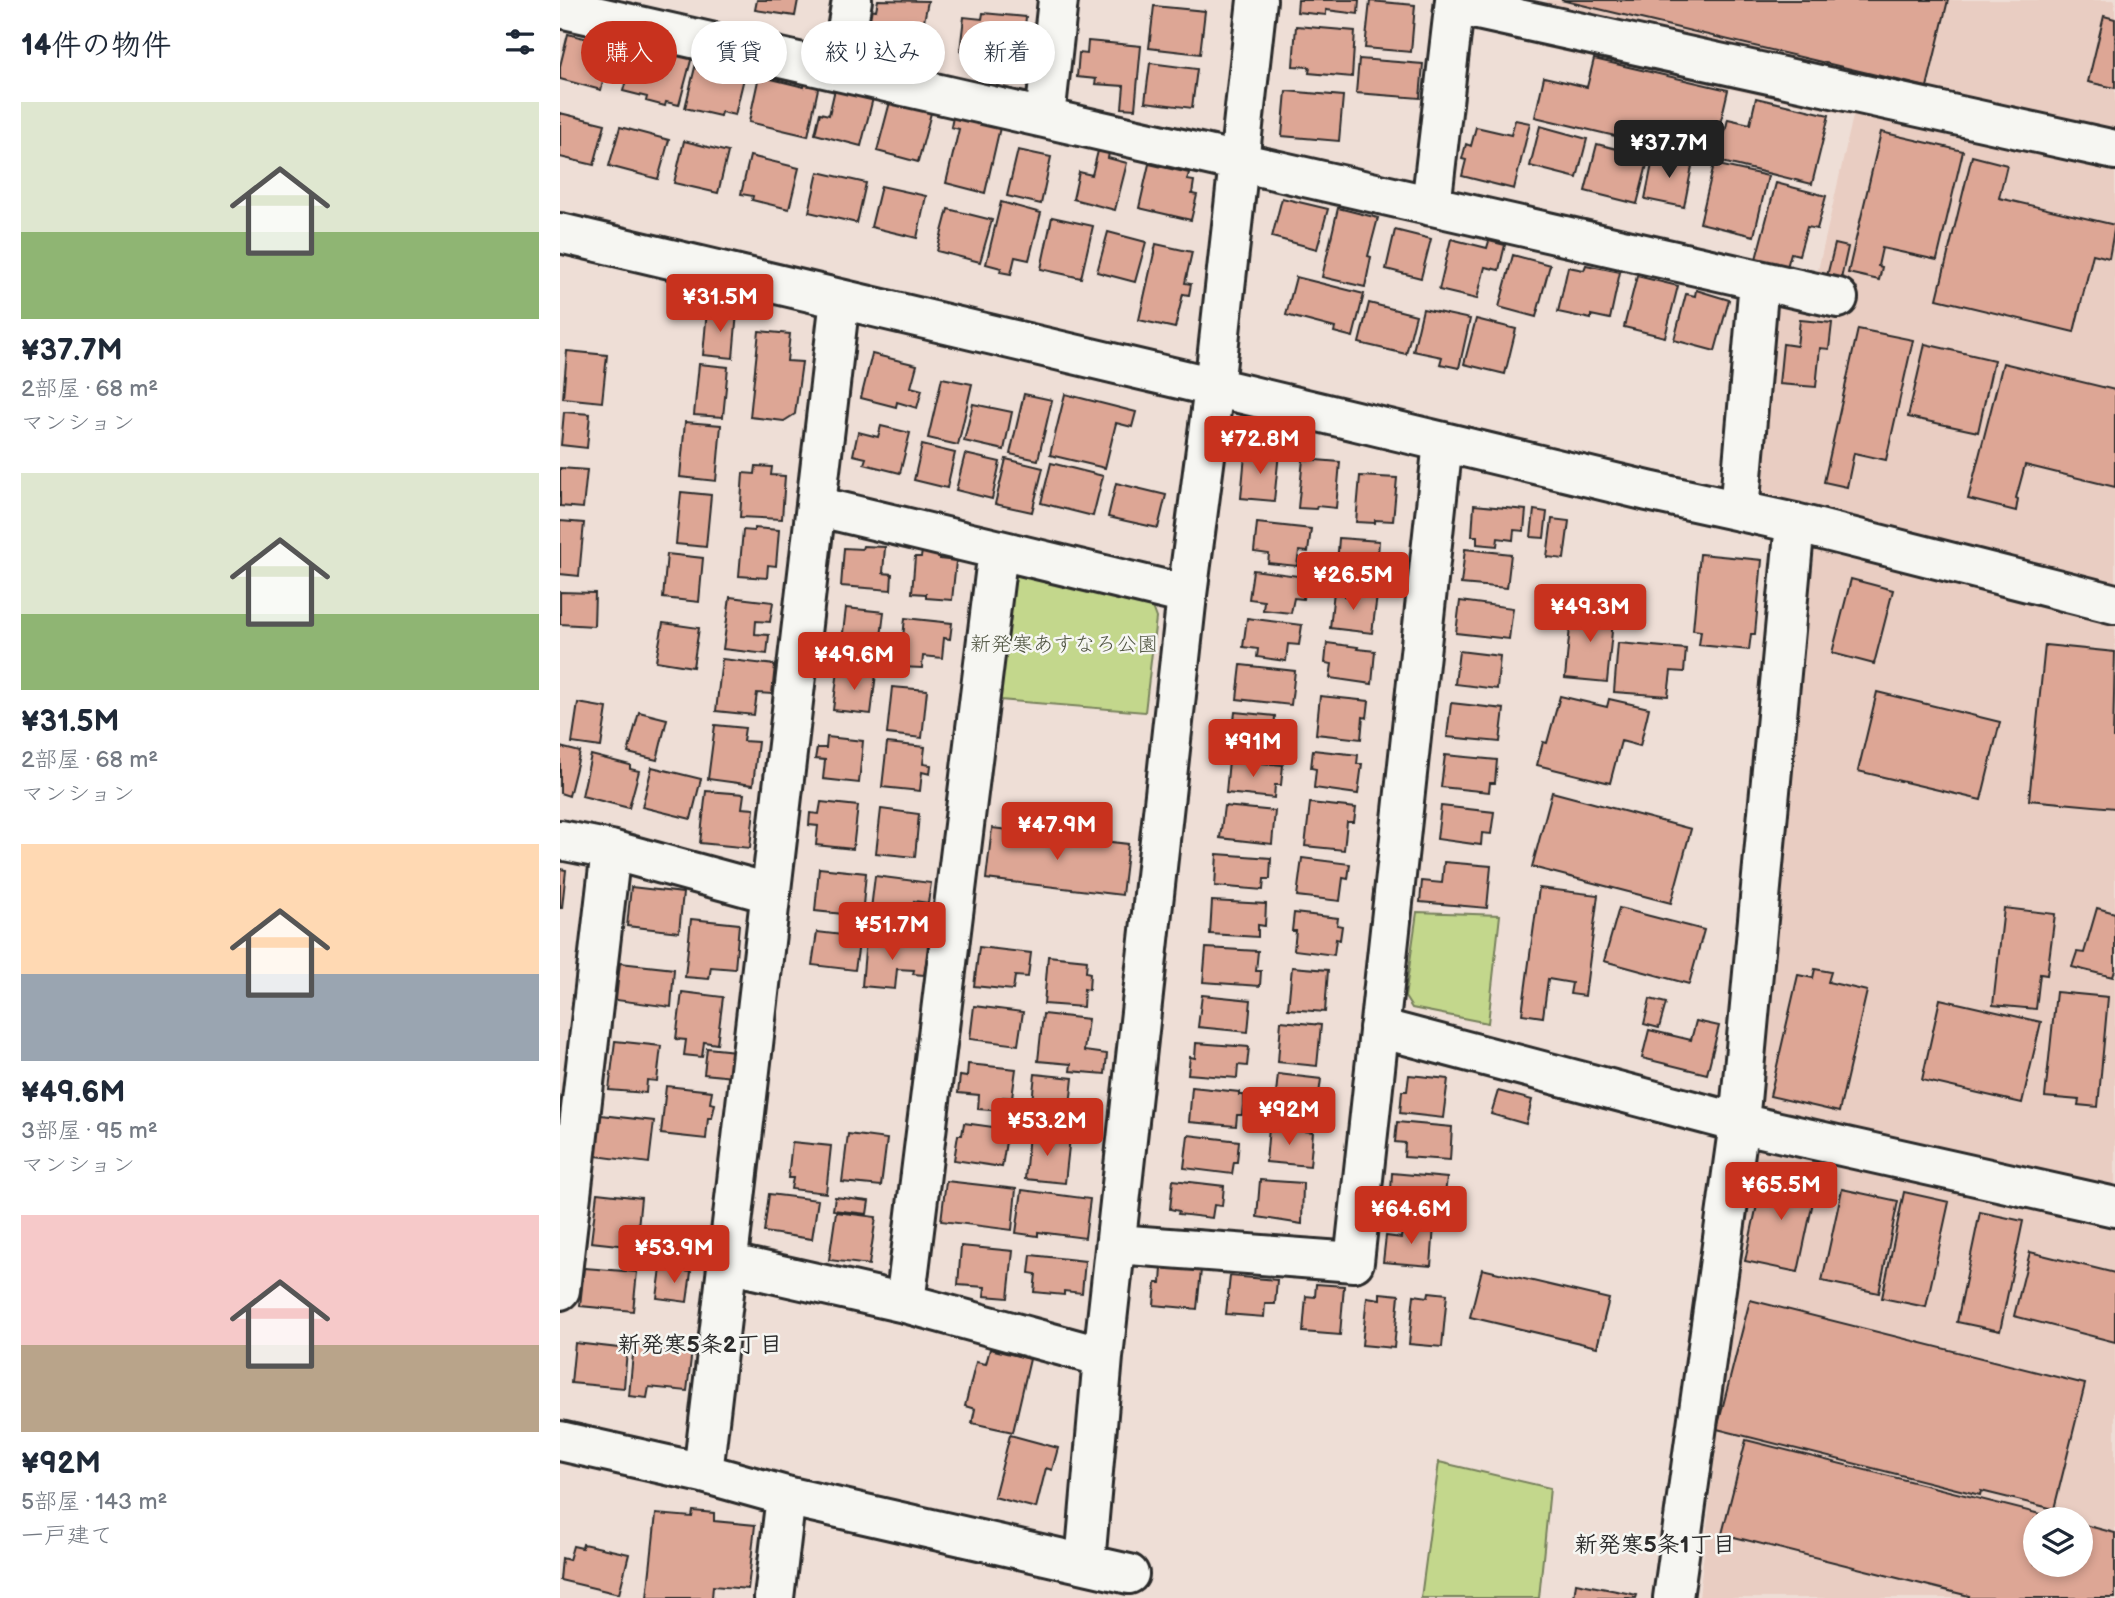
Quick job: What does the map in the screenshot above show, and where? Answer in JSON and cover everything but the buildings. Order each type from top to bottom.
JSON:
[{"type":"street","points":[[848,21],[852,0]]},
{"type":"street","points":[[1045,117],[1058,0]]},
{"type":"street","points":[[1085,1563],[1103,1357],[1187,595],[1214,387],[1257,0]]},
{"type":"street","points":[[1432,206],[1455,3],[2115,150]]},
{"type":"street","points":[[560,8],[661,15],[801,59]]},
{"type":"street","points":[[898,84],[1838,298]]},
{"type":"street","points":[[560,233],[1795,523],[2115,604]]},
{"type":"street","points":[[1738,511],[1759,281]]},
{"type":"street","points":[[703,1473],[840,299]]},
{"type":"street","points":[[1116,1244],[1354,1262],[1443,442]]},
{"type":"street","points":[[816,506],[1187,595]]},
{"type":"street","points":[[1673,1598],[1739,1123],[1795,523]]},
{"type":"street","points":[[905,1303],[998,550]]},
{"type":"street","points":[[560,839],[769,892]]},
{"type":"street","points":[[560,1290],[611,850]]},
{"type":"street","points":[[1379,1028],[1739,1123],[2115,1207]]},
{"type":"street","points":[[727,1264],[905,1303],[1103,1357]]},
{"type":"street","points":[[560,1441],[703,1473],[786,1496],[1129,1574]]},
{"type":"street","points":[[774,1598],[786,1496]]},
{"type":"shaded area","points":[[1547,0],[2115,0],[2115,1598],[1699,1598],[1814,559],[1817,508],[1762,496],[1776,270],[1817,275],[1853,116],[1537,46]]},
{"type":"green space","name":"新発寒あすなろ公園","points":[[1021,573],[1149,599],[1156,618],[1145,712],[1000,700],[1005,581]]},
{"type":"green space","points":[[1417,912],[1500,915],[1488,1023],[1412,1008],[1405,997]]},
{"type":"green space","points":[[1439,1462],[1550,1488],[1539,1598],[1421,1598]]},
{"type":"district","name":"新発寒5条2丁目","points":[[700,1345]]},
{"type":"district","name":"新発寒5条1丁目","points":[[1655,1545]]}]
